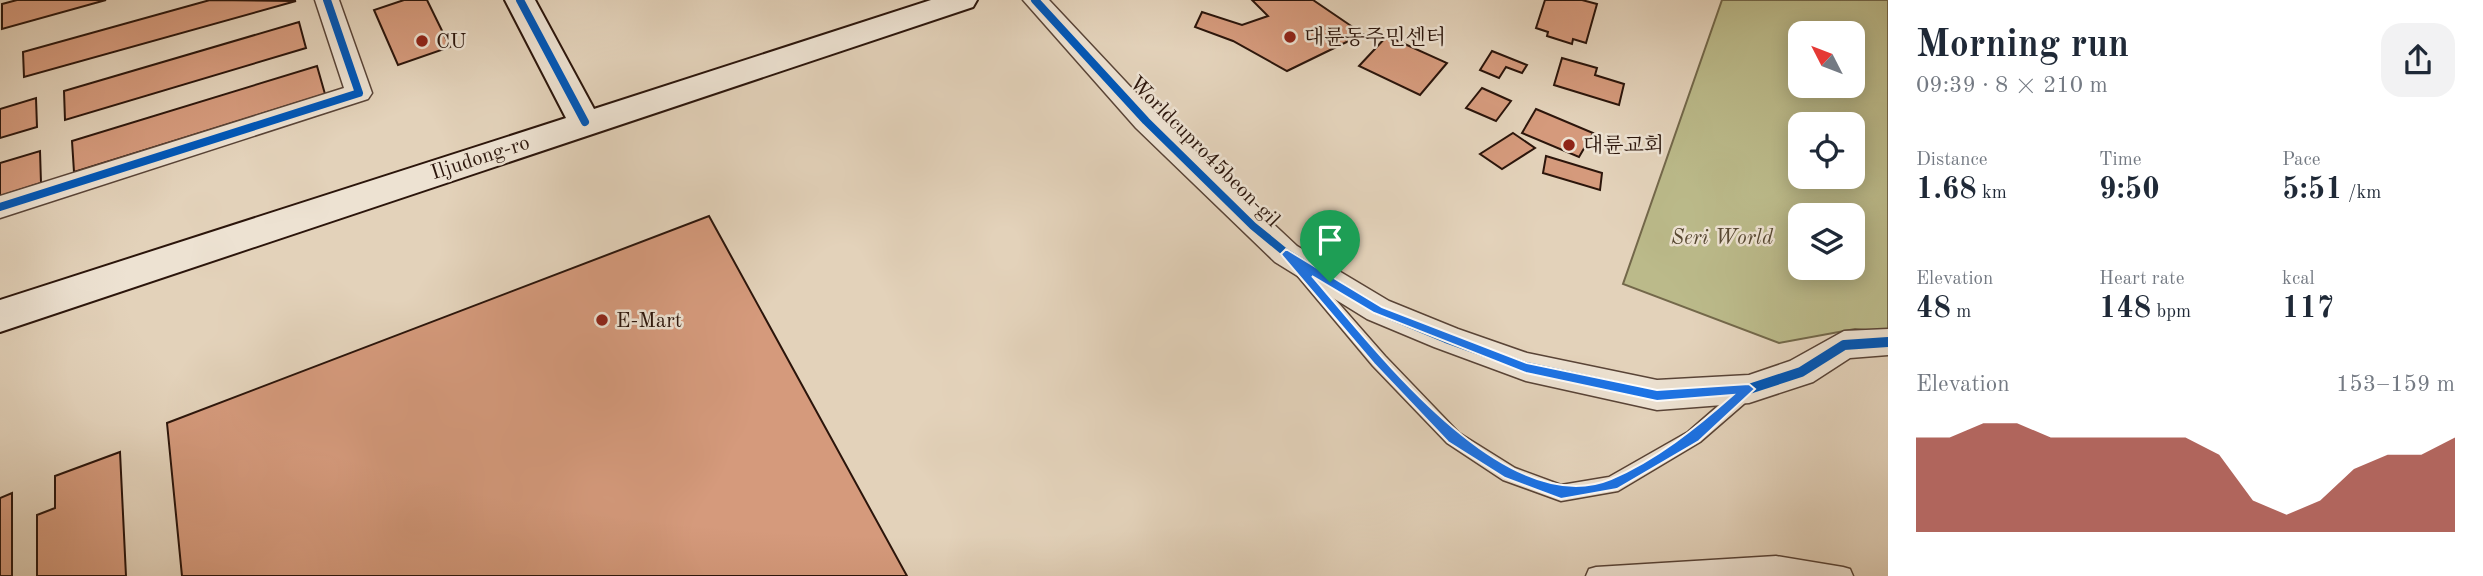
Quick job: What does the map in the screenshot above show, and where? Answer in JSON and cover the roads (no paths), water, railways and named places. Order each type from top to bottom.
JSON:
[{"type":"main road","points":[[520,0],[585,122]]},
{"type":"main road","name":"Iljudong-ro","points":[[0,316],[962,0]]},
{"type":"street","points":[[0,206],[359,93],[327,0]]},
{"type":"street","name":"Worldcupro45beon-gil","points":[[1035,0],[1146,121],[1253,226],[1286,254],[1378,310],[1526,368],[1657,395],[1749,389],[1801,372],[1844,345],[1888,342]]},
{"type":"lane","points":[[1286,254],[1379,361],[1453,438],[1509,474],[1561,493],[1612,485],[1695,437],[1749,389]]},
{"type":"lane","points":[[1596,576],[1776,565],[1843,576]]},
{"type":"place","name":"대륜동주민센터","points":[[1290,37]]},
{"type":"place","name":"CU","points":[[422,41]]},
{"type":"place","name":"대륜교회","points":[[1569,145]]},
{"type":"place","name":"E-Mart","points":[[602,320]]},
{"type":"park label","name":"Seri World","points":[[1722,237]]}]
